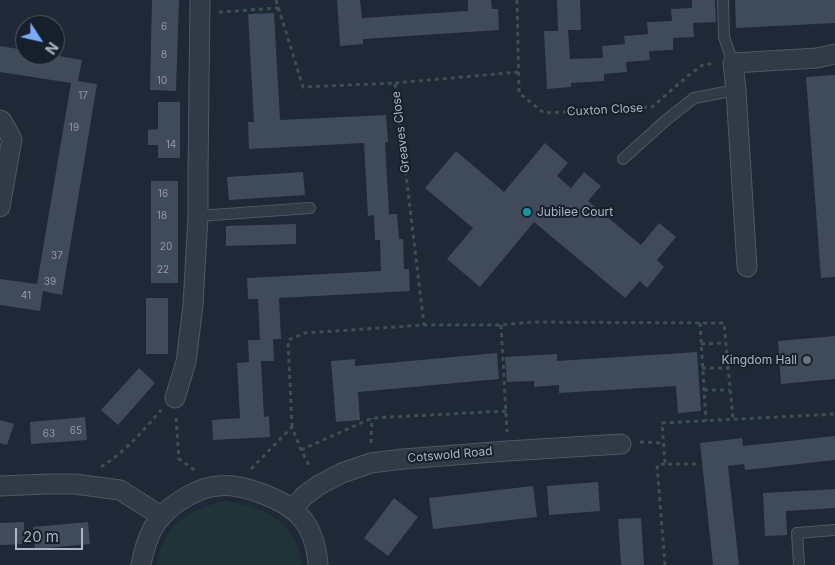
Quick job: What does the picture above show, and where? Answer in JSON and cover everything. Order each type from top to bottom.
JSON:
[{"type":"street","points":[[174,398],[186,362],[193,305],[198,216],[200,7]]},
{"type":"street","points":[[746,267],[733,63],[817,58],[835,54]]},
{"type":"street","points":[[0,120],[12,139],[0,207]]},
{"type":"street","name":"Cotswold Road","points":[[293,509],[304,496],[319,485],[342,473],[371,463],[507,451],[621,444]]},
{"type":"street","points":[[0,486],[75,484],[120,490],[161,516]]},
{"type":"street","points":[[141,565],[145,545],[161,516],[194,492],[226,486],[255,491],[274,498],[293,509],[303,518],[310,530],[318,565]]},
{"type":"lane","points":[[723,0],[724,37],[733,63]]},
{"type":"lane","points":[[623,159],[694,98],[736,90]]},
{"type":"lane","points":[[198,216],[310,208]]},
{"type":"lane","points":[[799,565],[797,533],[835,530]]},
{"type":"path","name":"Greaves Close","points":[[276,0],[303,87],[395,83],[424,325]]},
{"type":"path","points":[[395,83],[519,72],[517,0]]},
{"type":"path","points":[[200,7],[279,8]]},
{"type":"path","name":"Cuxton Close","points":[[519,72],[519,94],[544,113],[652,107],[704,64],[733,63]]},
{"type":"path","points":[[319,485],[301,450],[292,427],[288,340],[305,333],[424,325],[501,325],[530,322],[724,323],[733,419]]},
{"type":"path","points":[[700,323],[706,421]]},
{"type":"path","points":[[501,325],[507,451]]},
{"type":"path","points":[[701,344],[726,343]]},
{"type":"path","points":[[702,368],[728,368]]},
{"type":"path","points":[[704,390],[730,390]]},
{"type":"path","points":[[174,398],[179,459],[226,486],[292,427]]},
{"type":"path","points":[[75,484],[111,461],[134,441],[174,398]]},
{"type":"path","points":[[301,450],[372,418],[506,410]]},
{"type":"path","points":[[665,464],[662,424],[835,414]]},
{"type":"path","points":[[665,565],[657,465],[696,464]]},
{"type":"green space","points":[[225,501],[255,508],[281,523],[296,542],[302,565],[157,565],[165,540],[179,521],[200,509]]},
{"type":"building","points":[[152,0],[179,0],[176,91],[150,90]]},
{"type":"building","points":[[337,0],[360,0],[362,18],[468,11],[468,0],[491,0],[492,9],[498,9],[499,30],[363,39],[363,44],[340,46]]},
{"type":"building","points":[[557,0],[580,0],[581,30],[568,30],[570,59],[603,58],[602,46],[625,44],[624,36],[648,34],[647,22],[672,21],[671,9],[692,8],[692,0],[715,0],[716,22],[693,23],[694,37],[673,38],[673,50],[649,51],[650,60],[626,62],[627,72],[604,74],[604,81],[571,83],[571,87],[547,89],[544,31],[558,31]]},
{"type":"building","points":[[735,0],[835,0],[835,23],[736,28]]},
{"type":"building","points":[[274,13],[280,120],[386,115],[388,142],[385,142],[389,214],[397,214],[399,239],[403,239],[404,269],[409,269],[410,291],[279,298],[281,339],[273,339],[274,361],[261,361],[264,417],[269,416],[270,437],[213,440],[212,420],[240,418],[237,363],[249,362],[248,340],[260,340],[258,299],[248,299],[247,278],[381,271],[380,240],[375,240],[374,215],[368,216],[364,143],[249,149],[248,122],[254,122],[248,14]]},
{"type":"building","points":[[0,46],[15,48],[15,65],[65,65],[65,57],[82,60],[78,81],[97,84],[62,295],[43,291],[40,311],[0,305],[0,279],[37,284],[71,83],[0,72]]},
{"type":"building","points":[[835,75],[835,277],[821,278],[806,77]]},
{"type":"building","points":[[158,102],[180,102],[180,158],[158,158],[158,145],[148,145],[148,130],[158,129]]},
{"type":"building","name":"Jubilee Court","points":[[545,143],[568,163],[557,176],[571,188],[584,172],[601,186],[588,201],[641,245],[659,223],[676,237],[657,260],[664,267],[647,288],[640,281],[625,298],[534,222],[480,287],[447,259],[473,228],[425,188],[456,151],[504,192]]},
{"type":"building","points":[[303,172],[305,195],[229,200],[227,177]]},
{"type":"building","points":[[151,181],[178,181],[178,283],[151,283]]},
{"type":"building","points":[[296,224],[296,244],[226,246],[226,226]]},
{"type":"building","points":[[146,298],[168,298],[168,354],[146,354]]},
{"type":"building","name":"Kingdom Hall","points":[[835,336],[835,379],[781,384],[778,341]]},
{"type":"building","points":[[697,352],[701,411],[678,413],[676,386],[559,393],[559,385],[534,387],[534,381],[507,382],[505,357],[557,354],[557,361]]},
{"type":"building","points":[[497,353],[499,379],[358,392],[360,420],[336,422],[331,361],[355,359],[355,366]]},
{"type":"building","points":[[139,368],[155,383],[118,425],[101,410]]},
{"type":"building","points":[[85,417],[87,440],[31,444],[30,422]]},
{"type":"building","points":[[0,420],[14,424],[7,445],[0,443]]},
{"type":"building","points":[[835,436],[835,460],[745,470],[744,464],[728,466],[739,565],[713,565],[700,443],[742,438],[743,446]]},
{"type":"building","points":[[598,482],[600,511],[549,515],[547,486]]},
{"type":"building","points":[[533,486],[537,517],[433,529],[429,498]]},
{"type":"building","points":[[835,489],[835,508],[786,511],[787,535],[765,536],[763,493]]},
{"type":"building","points":[[394,498],[418,517],[388,556],[364,538]]},
{"type":"building","points":[[641,518],[644,565],[621,565],[618,519]]},
{"type":"building","points":[[24,522],[25,544],[0,545],[0,523]]},
{"type":"building","points":[[88,522],[90,544],[35,549],[33,527]]},
{"type":"place","name":"Jubilee Court","points":[[527,212]]},
{"type":"place","name":"Kingdom Hall","points":[[807,360]]}]
